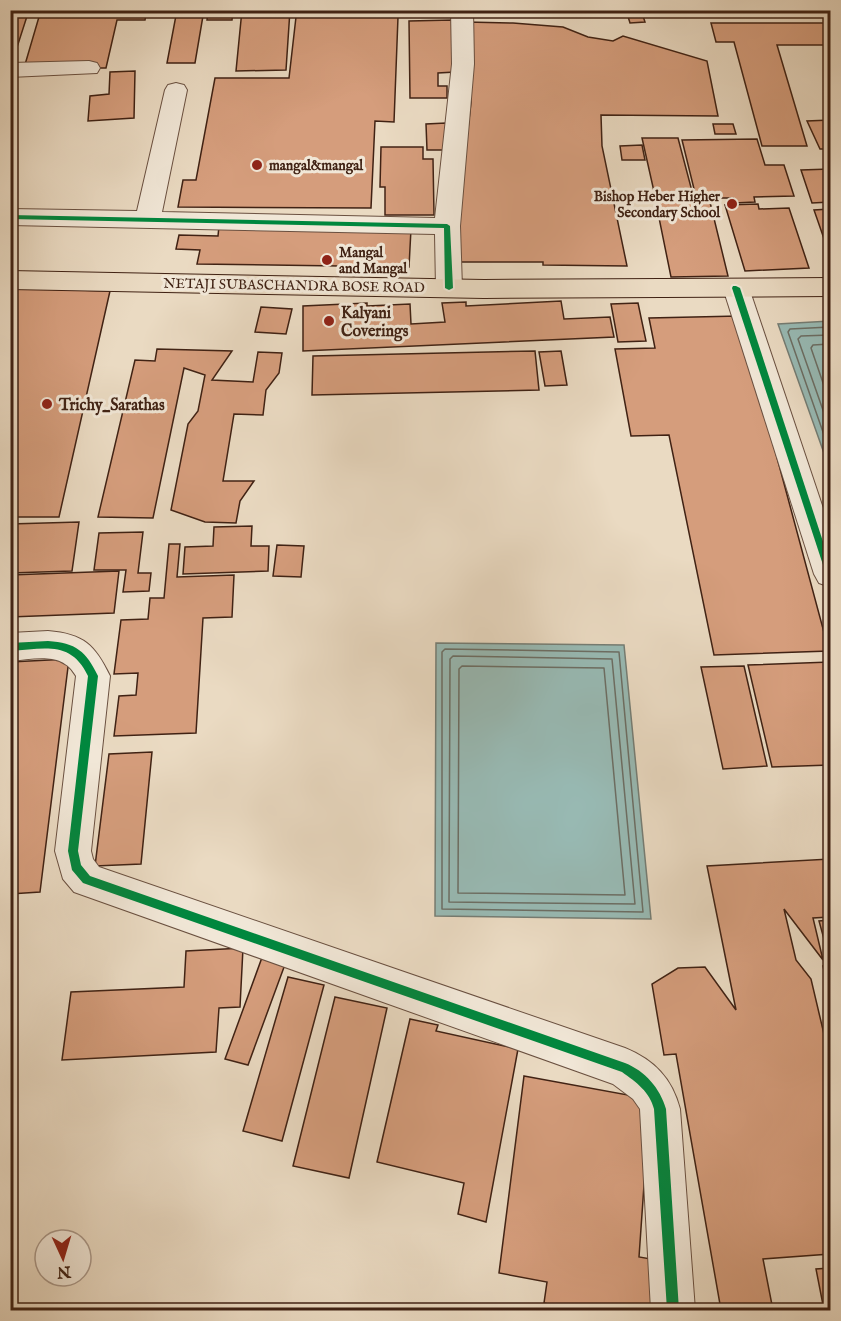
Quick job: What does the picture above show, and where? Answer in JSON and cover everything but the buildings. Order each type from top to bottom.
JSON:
[{"type":"main road","name":"NETAJI SUBASCHANDRA BOSE ROAD","points":[[10,280],[449,288],[831,287]]},
{"type":"street","points":[[449,288],[447,226],[463,64],[462,10]]},
{"type":"street","points":[[10,70],[89,68]]},
{"type":"street","points":[[148,219],[176,90]]},
{"type":"street","points":[[10,217],[447,226]]},
{"type":"street","points":[[736,288],[831,574]]},
{"type":"street","points":[[10,647],[70,647],[85,659],[93,676],[73,851],[76,867],[87,880],[625,1068],[648,1086],[659,1103],[660,1109],[673,1311]]},
{"type":"water","points":[[830,321],[830,470],[778,324]]},
{"type":"water","points":[[436,643],[624,645],[651,919],[435,916]]},
{"type":"cycle path","points":[[10,217],[447,226],[449,288]]},
{"type":"cycle path","points":[[736,288],[830,574]]},
{"type":"cycle path","points":[[10,647],[48,645],[70,649],[79,654],[87,663],[93,676],[73,851],[76,867],[87,880],[625,1068],[647,1085],[660,1109],[673,1310]]},
{"type":"place","name":"mangal&mangal","points":[[257,165]]},
{"type":"place","name":"Bishop Heber Higher Secondary School","points":[[732,204]]},
{"type":"place","name":"Mangal and Mangal","points":[[327,260]]},
{"type":"place","name":"Kalyani Coverings","points":[[329,321]]},
{"type":"place","name":"Trichy_Sarathas","points":[[47,404]]}]
